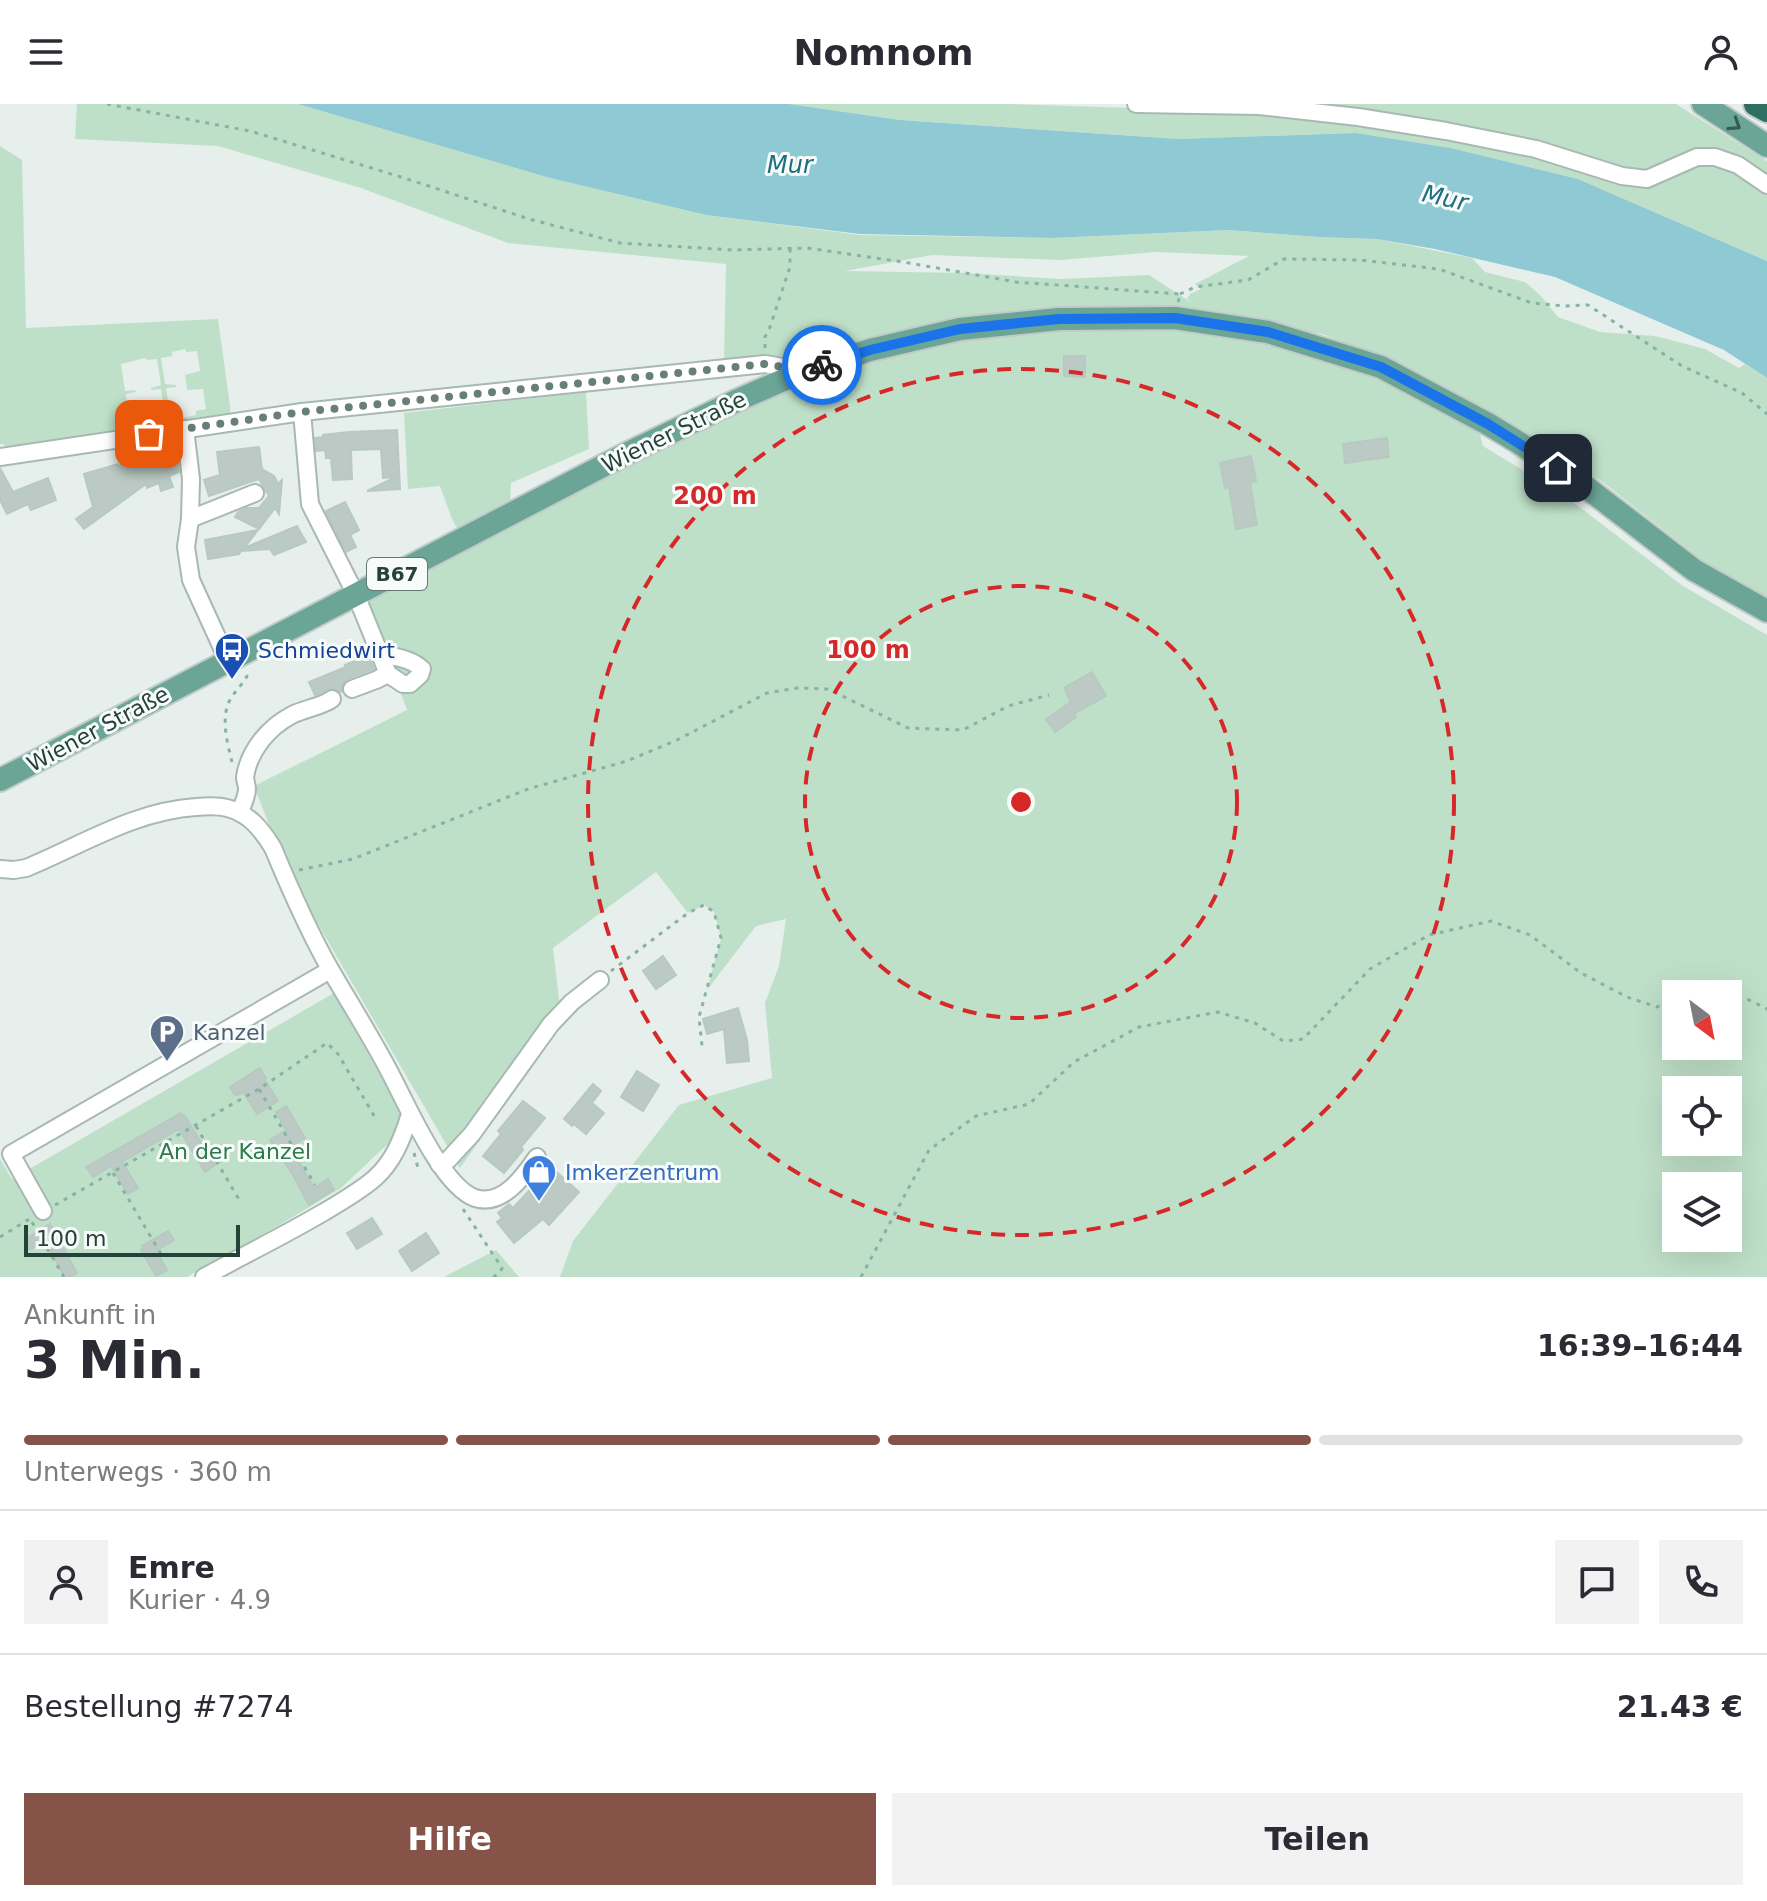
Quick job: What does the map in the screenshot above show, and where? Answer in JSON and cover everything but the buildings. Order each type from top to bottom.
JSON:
[{"type":"highway","points":[[1756,104],[1767,110]]},
{"type":"main road","points":[[1703,104],[1767,146]]},
{"type":"main road","name":"Wiener Straße","points":[[0,780],[237,665],[356,595],[622,456],[797,374],[870,350],[960,329],[1059,319],[1175,318],[1268,332],[1381,367],[1516,441],[1578,481],[1694,570],[1767,611]]},
{"type":"street","points":[[1136,104],[1259,106],[1358,117],[1536,149],[1622,176],[1647,179],[1697,157],[1715,157],[1738,165],[1767,185]]},
{"type":"street","points":[[0,457],[302,412],[765,364],[789,368],[797,374]]},
{"type":"street","points":[[302,412],[310,504],[356,595],[390,675]]},
{"type":"street","points":[[185,429],[191,479],[186,547],[191,580],[237,665]]},
{"type":"street","points":[[190,519],[255,493]]},
{"type":"street","points":[[352,689],[390,675],[407,660],[379,653]]},
{"type":"street","points":[[240,813],[247,789],[248,766],[252,753],[260,743],[279,722],[309,707],[327,704],[332,699]]},
{"type":"street","points":[[0,869],[26,868],[113,828],[156,813],[217,806],[240,813],[263,832],[273,848],[330,970],[388,1067],[410,1114],[450,1178],[475,1198],[492,1199],[522,1177],[537,1157]]},
{"type":"street","points":[[43,1211],[11,1154],[330,970]]},
{"type":"street","points":[[439,1164],[448,1160],[472,1134],[551,1024],[600,980]]},
{"type":"street","points":[[204,1277],[301,1225],[375,1178],[404,1137],[410,1114]]},
{"type":"path","points":[[107,104],[250,131],[529,219],[620,243],[733,250],[807,248],[1016,282],[1180,294],[1195,287],[1248,280],[1284,259],[1360,260],[1439,269],[1532,303],[1588,305],[1682,366],[1742,393],[1767,414]]},
{"type":"path","points":[[765,364],[765,337],[790,267],[790,248]]},
{"type":"path","points":[[1175,318],[1180,294]]},
{"type":"path","points":[[224,714],[247,676],[237,665]]},
{"type":"path","points":[[283,874],[353,859],[528,789],[627,761],[677,740],[767,693],[797,688],[828,689],[908,728],[963,730],[1008,706],[1049,695]]},
{"type":"path","points":[[600,980],[688,913],[704,905],[714,912],[721,938],[699,1017],[702,1046]]},
{"type":"path","points":[[861,1277],[929,1150],[976,1116],[1029,1104],[1074,1062],[1139,1027],[1218,1012],[1255,1023],[1283,1041],[1303,1039],[1370,969],[1429,935],[1491,921],[1530,935],[1581,973],[1627,997],[1657,1007],[1662,1005]]},
{"type":"path","points":[[1742,996],[1767,1009]]},
{"type":"path","points":[[43,1211],[259,1089],[327,1043],[338,1054],[376,1119]]},
{"type":"path","points":[[259,1089],[315,1185]]},
{"type":"path","points":[[196,1126],[241,1203]]},
{"type":"path","points":[[113,1173],[161,1254]]},
{"type":"path","points":[[459,1203],[502,1268],[493,1277]]},
{"type":"path","points":[[0,1237],[30,1219],[64,1277]]},
{"type":"green space","points":[[77,104],[298,104],[550,178],[706,215],[860,235],[1052,238],[1229,230],[1377,239],[1472,258],[1485,272],[1525,282],[1558,317],[1600,332],[1655,336],[1705,349],[1739,368],[1745,364],[1767,378],[1767,600],[1702,560],[1600,480],[1521,431],[1401,364],[1322,334],[1207,314],[826,353],[724,360],[726,264],[508,243],[361,188],[218,146],[75,139]],"holes":[[[1157,252],[1249,256],[1195,284],[1201,289],[1190,294],[1187,299],[1192,303],[1149,275],[1061,279],[965,273],[845,271],[932,255],[1059,260]]]},
{"type":"green space","points":[[789,104],[1007,104],[1257,112],[1284,104],[1676,104],[1767,161],[1767,261],[1578,179],[1451,148],[1356,133],[1178,139],[900,120]]},
{"type":"green space","points":[[0,146],[22,160],[26,328],[218,319],[230,413],[226,423],[13,455],[0,444]],"holes":[[[185,349],[186,352],[197,351],[200,371],[185,375],[187,389],[203,389],[206,409],[182,418],[180,414],[170,415],[166,388],[176,385],[165,384],[161,358]],[[145,358],[157,359],[161,385],[151,390],[161,389],[165,415],[155,418],[155,422],[130,423],[129,416],[139,413],[137,404],[127,405],[126,394],[136,392],[125,391],[121,364]]]},
{"type":"green space","points":[[1151,318],[1381,367],[1429,407],[1480,434],[1483,446],[1565,496],[1683,586],[1767,635],[1767,1277],[560,1277],[573,1241],[679,1105],[772,1078],[765,1003],[779,966],[786,919],[756,926],[707,990],[721,938],[714,912],[704,905],[688,913],[656,872],[553,948],[562,1024],[460,1168],[287,871],[254,786],[407,710],[372,612],[356,595],[622,456],[870,350]]},
{"type":"green space","points":[[586,392],[589,449],[511,483],[510,503],[459,531],[440,486],[408,489],[404,413]]},
{"type":"green space","name":"An der Kanzel","points":[[334,993],[401,1113],[391,1141],[341,1188],[187,1277],[0,1277],[0,1159],[12,1179]]},
{"type":"green space","points":[[496,1250],[519,1277],[444,1277]]},
{"type":"water","name":"Mur","points":[[298,104],[789,104],[900,120],[1178,139],[1356,133],[1451,148],[1578,179],[1767,261],[1767,378],[1724,350],[1555,277],[1435,249],[1377,239],[1229,230],[1052,238],[860,234],[706,215],[550,178]]},
{"type":"way so far","points":[[149,434],[302,412],[765,364],[789,368],[797,374],[822,365]]},
{"type":"place","name":"Schmiedwirt","points":[[232,681]]},
{"type":"place","name":"Kanzel","points":[[167,1063]]},
{"type":"place","name":"Imkerzentrum","points":[[539,1203]]},
{"type":"route","points":[[822,365],[960,329],[1059,319],[1175,318],[1268,332],[1381,367],[1488,424],[1558,468]]}]
